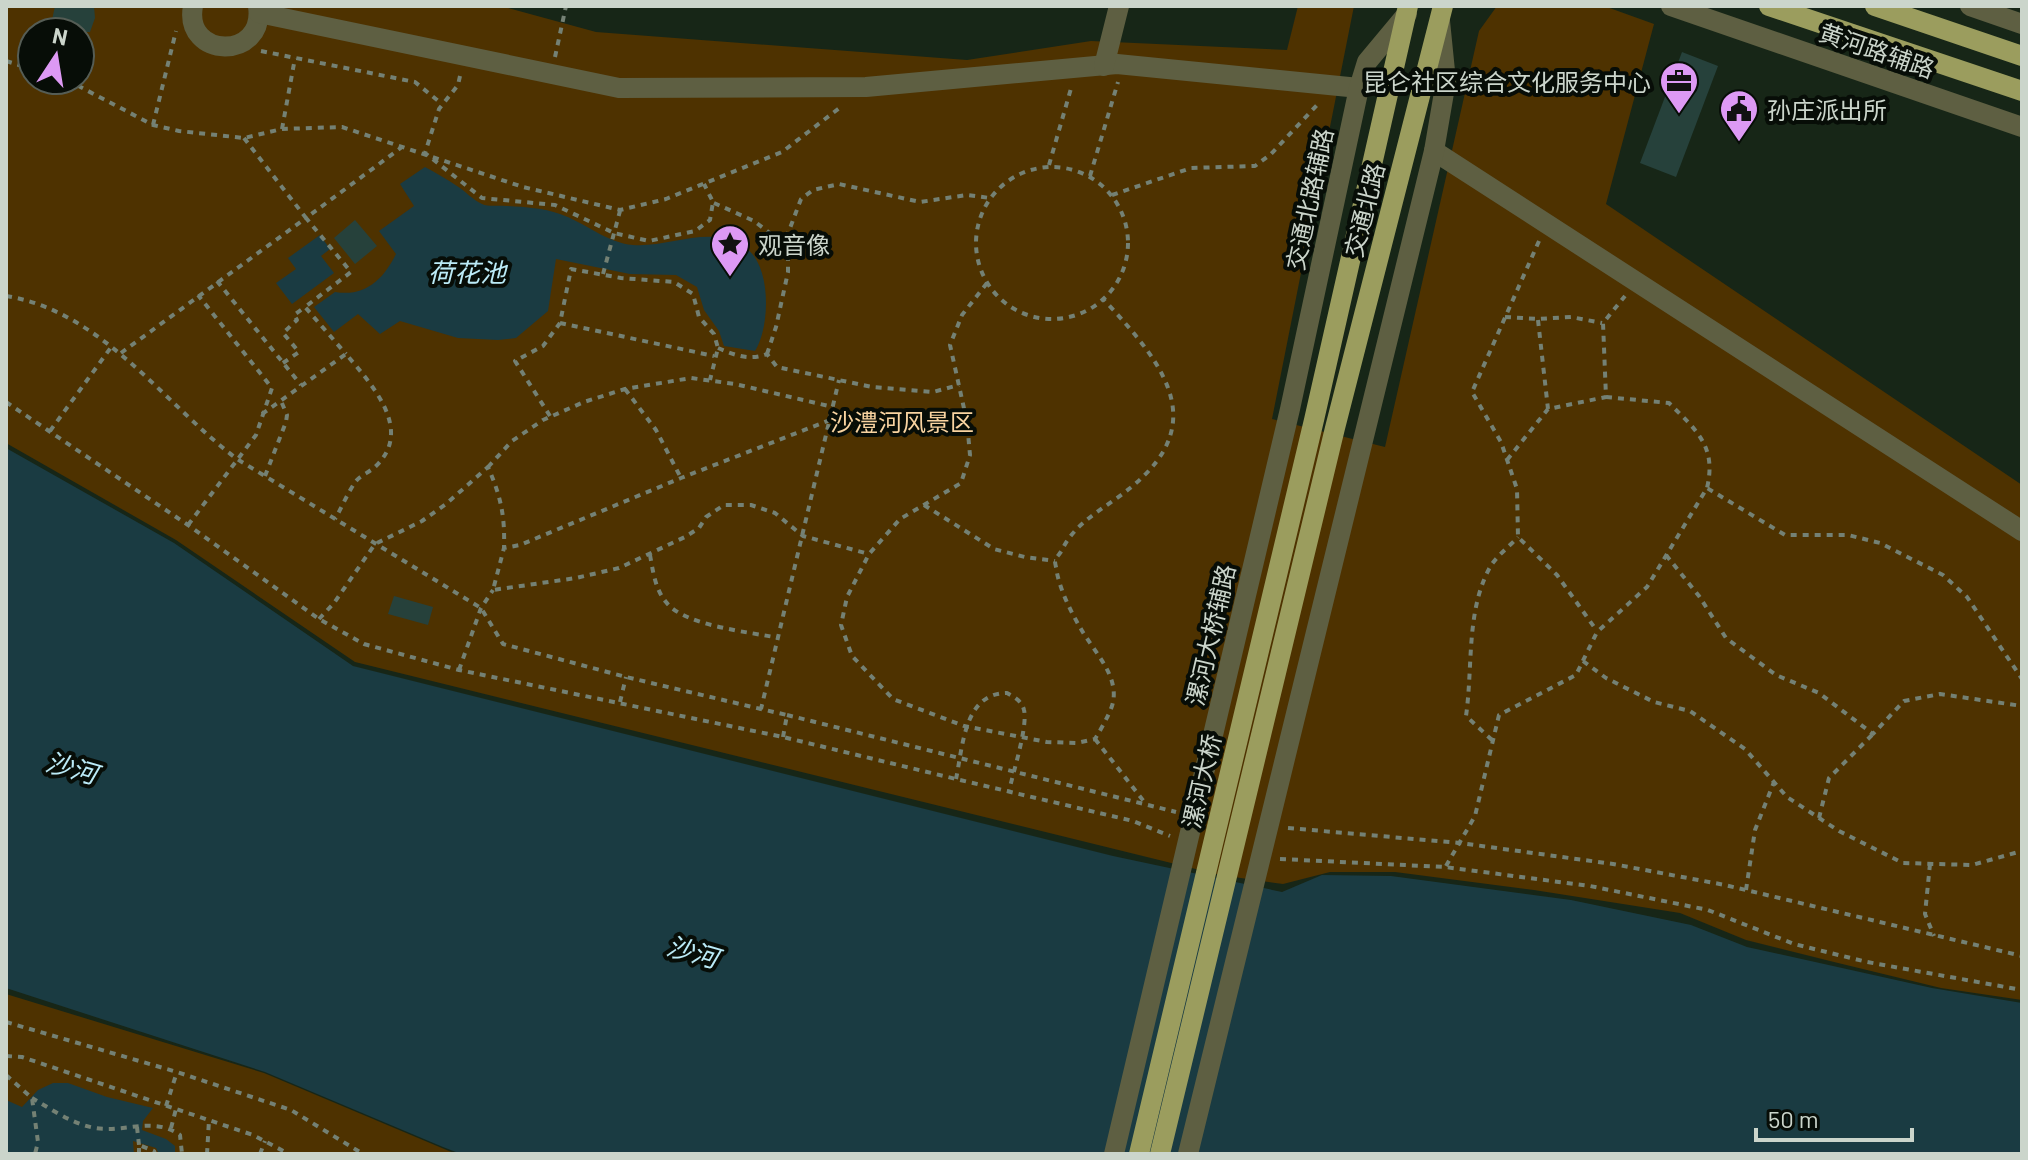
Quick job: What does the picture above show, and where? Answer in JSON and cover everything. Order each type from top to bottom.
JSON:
[{"type":"main road","points":[[1769,6],[2022,91]]},
{"type":"main road","points":[[1875,6],[2022,56]]},
{"type":"main road","name":"交通北路","points":[[1314,420],[1407,9]]},
{"type":"main road","name":"交通北路","points":[[1335,428],[1445,11]]},
{"type":"main road","name":"漯河大桥","points":[[1139,1154],[1314,420]]},
{"type":"main road","name":"漯河大桥","points":[[1160,1154],[1335,428]]},
{"type":"street","points":[[1114,65],[1119,6]]},
{"type":"street","name":"黄河路辅路","points":[[1671,6],[2022,127]]},
{"type":"street","points":[[1954,33],[1963,6]]},
{"type":"street","points":[[1970,6],[2022,24]]},
{"type":"street","points":[[193,8],[197,31],[213,45],[224,48],[235,47],[252,34],[261,12],[619,88],[866,87],[1114,65],[1359,88]]},
{"type":"street","name":"交通北路辅路","points":[[1290,409],[1359,88],[1367,62],[1407,9]]},
{"type":"street","points":[[1188,1154],[1434,151],[1446,81],[1445,11]]},
{"type":"street","points":[[1434,151],[2022,531]]},
{"type":"street","name":"漯河大桥辅路","points":[[1114,1154],[1290,409]]},
{"type":"path","points":[[552,75],[566,6]]},
{"type":"path","points":[[153,125],[180,14],[193,8]]},
{"type":"path","points":[[261,12],[260,51],[415,82],[442,104]]},
{"type":"path","points":[[425,153],[442,104],[458,85],[465,57]]},
{"type":"path","points":[[282,129],[295,58]]},
{"type":"path","points":[[1090,176],[1114,65]]},
{"type":"path","points":[[1049,165],[1078,68]]},
{"type":"path","points":[[1112,195],[1191,168],[1255,166],[1271,154],[1335,85]]},
{"type":"path","points":[[96,95],[153,125],[179,131],[244,138],[282,129],[342,127],[523,187],[620,210],[666,199],[782,152],[866,87]]},
{"type":"path","points":[[244,138],[351,272],[294,315],[297,320],[283,333],[299,352],[283,363]]},
{"type":"path","points":[[121,353],[402,147]]},
{"type":"path","points":[[425,153],[482,198],[555,205],[614,233],[649,241],[695,231],[710,220],[713,202],[704,184]]},
{"type":"path","points":[[1049,165],[1090,176],[1112,195],[1124,215],[1129,238],[1127,261],[1118,283],[1104,300],[1085,313],[1063,319],[1041,319],[1019,312],[1001,300],[987,283],[978,262],[976,239],[980,218],[990,198],[1007,181],[1029,170],[1049,165]]},
{"type":"path","points":[[784,244],[801,199],[813,190],[839,184],[920,202],[967,195],[990,198]]},
{"type":"path","points":[[713,202],[754,221],[784,244],[788,254],[787,281],[767,354]]},
{"type":"path","points":[[603,274],[620,210]]},
{"type":"path","points":[[1546,224],[1472,392],[1501,442],[1517,489],[1518,537],[1557,575],[1597,632]]},
{"type":"path","points":[[550,416],[515,361],[543,346],[560,323],[571,269],[674,282],[693,294],[699,317],[714,334],[718,348],[710,380]]},
{"type":"path","points":[[217,281],[302,386]]},
{"type":"path","points":[[1606,397],[1603,323],[1636,282]]},
{"type":"path","points":[[987,283],[962,315],[950,345],[967,422],[970,455],[961,483],[900,519],[869,554],[847,597],[841,625],[852,656],[893,699],[968,727],[1047,742],[1077,743],[1095,739]]},
{"type":"path","points":[[188,525],[256,435],[272,388],[198,295]]},
{"type":"path","points":[[6,296],[28,300],[78,324],[112,346],[204,434],[237,459],[481,608],[503,644],[1183,814]]},
{"type":"path","points":[[1095,739],[1113,704],[1112,691],[1105,663],[1081,630],[1060,586],[1055,561],[1083,521],[1138,481],[1162,453],[1173,423],[1172,396],[1163,373],[1144,342],[1104,300]]},
{"type":"path","points":[[305,307],[382,398],[388,415],[391,443],[377,465],[357,480],[335,519]]},
{"type":"path","points":[[1505,317],[1571,317],[1603,323]]},
{"type":"path","points":[[1538,319],[1548,409]]},
{"type":"path","points":[[560,323],[714,356]]},
{"type":"path","points":[[49,432],[112,346]]},
{"type":"path","points":[[718,348],[737,356],[756,358],[767,354]]},
{"type":"path","points":[[262,414],[346,354]]},
{"type":"path","points":[[767,354],[777,367],[872,387],[933,392],[959,385]]},
{"type":"path","points":[[319,619],[334,603],[375,544],[422,521],[488,467],[512,441],[550,416],[625,389],[691,378],[833,407]]},
{"type":"path","points":[[761,709],[839,380]]},
{"type":"path","points":[[625,389],[656,430],[681,478]]},
{"type":"path","points":[[1445,867],[1475,816],[1499,715],[1576,675],[1597,632],[1647,587],[1707,488],[1711,473],[1703,438],[1669,403],[1606,397],[1548,409],[1507,460]]},
{"type":"path","points":[[265,476],[286,422],[285,407],[281,401]]},
{"type":"path","points":[[6,402],[188,525],[319,619],[364,644],[459,670],[783,737],[1133,821],[1183,839]]},
{"type":"path","points":[[504,548],[520,545],[830,420]]},
{"type":"path","points":[[459,670],[481,608],[493,590],[504,548],[505,518],[488,467]]},
{"type":"path","points":[[1707,488],[1785,535],[1848,535],[1880,543],[1943,575],[1967,597],[2022,679]]},
{"type":"path","points":[[493,590],[576,578],[619,568],[699,528],[706,517],[724,505],[751,505],[775,513],[803,536],[869,554]]},
{"type":"path","points":[[924,505],[994,549],[1055,561]]},
{"type":"path","points":[[1493,741],[1466,716],[1474,605],[1490,566],[1518,537]]},
{"type":"path","points":[[650,555],[657,585],[668,606],[711,624],[779,638]]},
{"type":"path","points":[[1666,555],[1699,596],[1726,638],[1776,675],[1819,693],[1873,734]]},
{"type":"path","points":[[1583,661],[1606,678],[1654,702],[1690,711],[1745,749],[1787,797],[1839,831],[1903,863],[1972,865],[2022,851]]},
{"type":"path","points":[[619,703],[626,677]]},
{"type":"path","points":[[956,779],[974,707],[984,696],[1007,693],[1024,708],[1009,791]]},
{"type":"path","points":[[1819,818],[1829,778],[1904,701],[1940,694],[2022,706]]},
{"type":"path","points":[[783,737],[787,715]]},
{"type":"path","points":[[1095,739],[1146,804]]},
{"type":"path","points":[[1746,890],[1755,830],[1774,782]]},
{"type":"path","points":[[1283,827],[1460,843],[1613,864],[1746,890],[2022,956]]},
{"type":"path","points":[[1275,858],[1445,867],[1590,886],[1708,910],[1794,944],[1867,962],[2022,990]]},
{"type":"path","points":[[1930,864],[1925,914],[1934,936]]},
{"type":"path","points":[[6,1022],[177,1072],[291,1110],[363,1154]]},
{"type":"path","points":[[6,1056],[22,1057],[209,1120],[265,1141],[289,1154]]},
{"type":"path","points":[[166,1106],[177,1072]]},
{"type":"path","points":[[6,1075],[32,1098],[75,1122],[96,1128],[159,1125],[171,1128],[180,1135],[182,1154]]},
{"type":"path","points":[[32,1098],[38,1142],[35,1154]]},
{"type":"path","points":[[171,1128],[176,1109]]},
{"type":"path","points":[[207,1154],[209,1120]]},
{"type":"path","points":[[137,1126],[139,1154]]},
{"type":"path","points":[[260,1154],[265,1141]]},
{"type":"path","points":[[139,1145],[155,1154]]},
{"type":"green space","name":"沙澧河风景区","points":[[6,6],[501,6],[596,32],[967,60],[1091,41],[1287,50],[1298,6],[1354,6],[1272,419],[1385,447],[1479,31],[1497,6],[1604,6],[1654,24],[1606,204],[2022,485],[2022,1000],[1941,988],[1746,940],[1680,913],[1534,890],[1395,872],[1330,872],[1283,884],[1220,875],[355,662],[176,540],[6,443]]},
{"type":"green space","points":[[6,994],[264,1073],[456,1154],[6,1154]]},
{"type":"water","name":"荷花池","points":[[425,167],[482,204],[553,212],[623,243],[647,245],[719,237],[746,248],[760,269],[766,298],[764,327],[755,351],[724,346],[719,331],[704,310],[697,287],[676,275],[630,274],[556,259],[548,311],[516,338],[458,338],[400,321],[380,334],[358,314],[334,332],[314,307],[335,292],[364,289],[385,272],[396,254],[379,231],[414,206],[400,184]]},
{"type":"water","points":[[320,235],[330,249],[321,256],[334,273],[292,304],[276,283],[296,269],[288,258]]},
{"type":"water","name":"沙河","points":[[6,448],[174,543],[353,666],[1113,856],[1282,892],[1322,875],[1391,876],[1571,900],[1691,925],[1747,947],[1932,988],[2022,1003],[2022,1154],[461,1154],[265,1072],[6,988]]},
{"type":"water","points":[[53,1083],[68,1083],[107,1097],[153,1108],[143,1121],[142,1130],[166,1139],[175,1146],[175,1154],[159,1154],[156,1148],[133,1141],[134,1154],[6,1154],[6,1100],[22,1107],[38,1090]]},
{"type":"building","points":[[55,6],[94,6],[95,16],[53,16]]},
{"type":"building","name":"昆仑社区综合文化服务中心","points":[[1682,52],[1718,66],[1676,177],[1640,163]]},
{"type":"building","points":[[355,220],[377,246],[355,264],[334,238]]},
{"type":"building","points":[[394,596],[433,607],[428,625],[388,614]]},
{"type":"place","name":"昆仑社区综合文化服务中心","points":[[1679,115]]},
{"type":"place","name":"孙庄派出所","points":[[1739,143]]},
{"type":"place","name":"观音像","points":[[730,278]]}]
